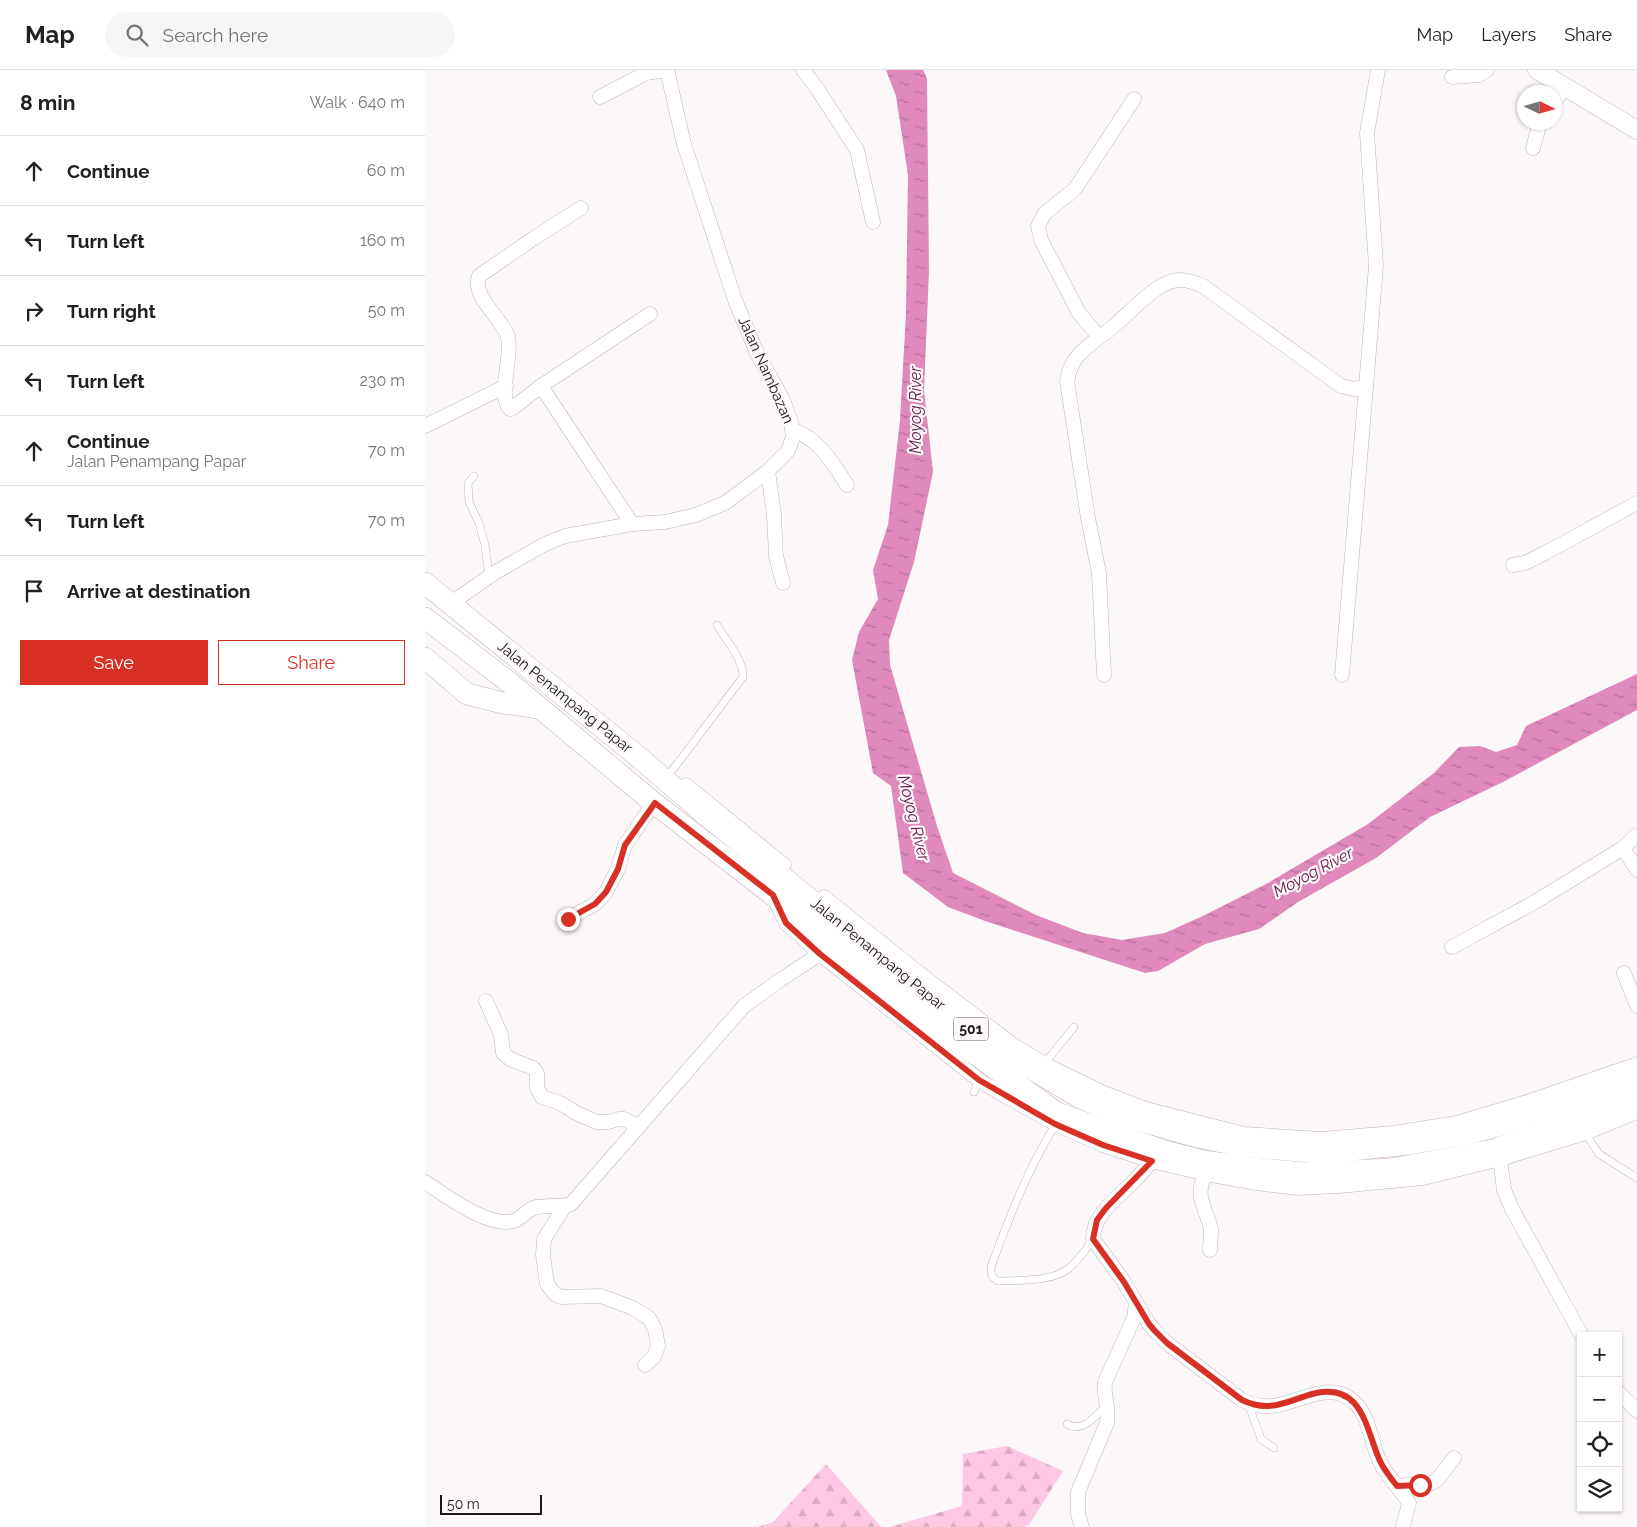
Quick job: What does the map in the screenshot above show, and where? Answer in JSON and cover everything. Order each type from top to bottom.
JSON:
[{"type":"main road","name":"Jalan Penampang Papar","points":[[425,583],[738,841],[976,1033],[1011,1057],[1079,1098],[1121,1115],[1193,1136],[1241,1146],[1322,1153],[1409,1144],[1495,1127],[1637,1076]]},
{"type":"main road","name":"Jalan Penampang Papar","points":[[425,618],[510,683],[655,803],[949,1036],[1057,1113],[1164,1151],[1203,1161],[1305,1173],[1391,1169],[1493,1150],[1637,1097]]},
{"type":"main road","points":[[473,622],[510,667],[513,674],[510,683]]},
{"type":"main road","points":[[425,658],[467,694],[503,703],[540,708]]},
{"type":"street","points":[[600,97],[646,72],[666,70]]},
{"type":"street","name":"Jalan Nambazan","points":[[451,603],[489,577],[545,544],[565,536],[632,524],[665,522],[695,515],[725,503],[768,471],[789,451],[793,430],[783,400],[757,353],[735,300],[684,144],[666,70]]},
{"type":"street","points":[[803,70],[817,86],[857,150],[873,222]]},
{"type":"street","points":[[1342,675],[1376,266],[1367,133],[1378,70]]},
{"type":"street","points":[[1452,77],[1479,75],[1487,70]]},
{"type":"street","points":[[1537,70],[1637,130]]},
{"type":"street","points":[[1562,91],[1565,87]]},
{"type":"street","points":[[1099,338],[1079,313],[1041,240],[1038,226],[1045,213],[1075,189],[1134,100]]},
{"type":"street","points":[[1533,148],[1538,130]]},
{"type":"street","points":[[581,208],[479,276],[477,282],[479,292],[507,334],[509,348],[505,386],[506,402],[510,409],[649,314]]},
{"type":"street","points":[[1104,675],[1099,573],[1088,518],[1067,381],[1071,366],[1088,346],[1165,284],[1174,280],[1192,282],[1214,293],[1283,346],[1341,386],[1354,389],[1366,387]]},
{"type":"street","points":[[425,426],[505,386]]},
{"type":"street","points":[[541,386],[632,524]]},
{"type":"street","points":[[793,430],[801,432],[812,440],[829,458],[847,484]]},
{"type":"street","points":[[768,471],[774,515],[776,556],[783,582]]},
{"type":"street","points":[[1513,565],[1525,563],[1545,553],[1637,503]]},
{"type":"street","points":[[641,760],[663,764],[923,976],[1012,1044],[1044,1064],[1104,1094],[1155,1112],[1244,1134],[1321,1139],[1394,1133],[1457,1123],[1527,1102],[1637,1064]]},
{"type":"street","points":[[568,919],[595,904],[606,892],[618,869],[625,845],[655,803]]},
{"type":"street","points":[[1452,947],[1535,902],[1623,848],[1637,836]]},
{"type":"street","points":[[1623,848],[1637,870]]},
{"type":"street","points":[[773,895],[786,923],[820,954],[977,1086],[1103,1145],[1152,1161],[1206,1174],[1298,1188],[1423,1178],[1499,1159],[1585,1133],[1637,1112]]},
{"type":"street","points":[[425,1182],[461,1207],[483,1217],[505,1222],[519,1219],[533,1208],[571,1204],[743,1006],[820,954]]},
{"type":"street","points":[[1624,973],[1637,1006]]},
{"type":"street","points":[[486,1001],[501,1035],[503,1053],[511,1059],[533,1068],[537,1073],[537,1088],[542,1097],[560,1103],[578,1114],[597,1122],[624,1119],[639,1127]]},
{"type":"street","points":[[1499,1159],[1504,1190],[1512,1209],[1580,1332]]},
{"type":"street","points":[[1152,1161],[1106,1208],[1097,1220],[1093,1239],[1149,1324],[1167,1343],[1248,1403],[1271,1406],[1327,1392],[1348,1397],[1356,1404],[1366,1421],[1385,1472],[1409,1503],[1403,1527]]},
{"type":"street","points":[[1206,1174],[1201,1182],[1200,1192],[1211,1231],[1210,1250]]},
{"type":"street","points":[[565,1206],[544,1239],[543,1254],[547,1284],[555,1294],[561,1297],[601,1296],[633,1308],[649,1318],[655,1329],[658,1346],[654,1357],[645,1365]]},
{"type":"street","points":[[1082,1527],[1078,1514],[1078,1492],[1107,1423],[1109,1416],[1104,1390],[1105,1382],[1135,1318],[1136,1302]]},
{"type":"street","points":[[1622,1396],[1637,1411]]},
{"type":"street","points":[[1397,1486],[1432,1483],[1437,1480],[1454,1458]]},
{"type":"lane","points":[[473,476],[468,483],[469,502],[479,523],[485,545],[489,577]]},
{"type":"lane","points":[[671,772],[743,677],[738,659],[717,625]]},
{"type":"lane","points":[[1044,1064],[1074,1027]]},
{"type":"lane","points":[[1055,1124],[1038,1154],[1008,1222],[991,1267],[991,1275],[998,1281],[1048,1278],[1058,1275],[1068,1270],[1093,1239]]},
{"type":"lane","points":[[1585,1133],[1599,1154],[1637,1178]]},
{"type":"lane","points":[[1248,1403],[1261,1439],[1273,1448]]},
{"type":"lane","points":[[1067,1424],[1073,1428],[1080,1427],[1107,1405]]},
{"type":"green space","points":[[1007,1446],[1063,1471],[1029,1525],[1024,1527],[889,1527],[962,1506],[963,1454]]},
{"type":"green space","points":[[826,1464],[881,1527],[758,1527],[773,1522]]},
{"type":"water","name":"Moyog River","points":[[886,70],[923,70],[927,78],[929,271],[924,390],[933,472],[914,562],[889,640],[890,665],[937,826],[953,873],[1036,915],[1083,933],[1122,940],[1165,933],[1268,883],[1368,824],[1434,773],[1459,747],[1480,746],[1496,752],[1517,745],[1526,726],[1637,674],[1637,710],[1503,782],[1430,817],[1376,858],[1298,902],[1259,929],[1205,944],[1158,971],[1145,973],[985,921],[948,907],[903,873],[891,786],[873,773],[852,660],[859,632],[878,599],[873,570],[888,525],[900,420],[906,314],[908,175],[896,96]]},
{"type":"route","points":[[568,919],[595,904],[606,892],[618,869],[625,845],[655,803],[773,895],[786,923],[820,954],[979,1080],[1055,1124],[1103,1145],[1152,1161],[1106,1208],[1097,1220],[1093,1234],[1093,1239],[1124,1282],[1149,1324],[1167,1343],[1248,1403],[1271,1406],[1327,1392],[1348,1397],[1356,1404],[1366,1421],[1385,1472],[1397,1486],[1420,1485]]}]
